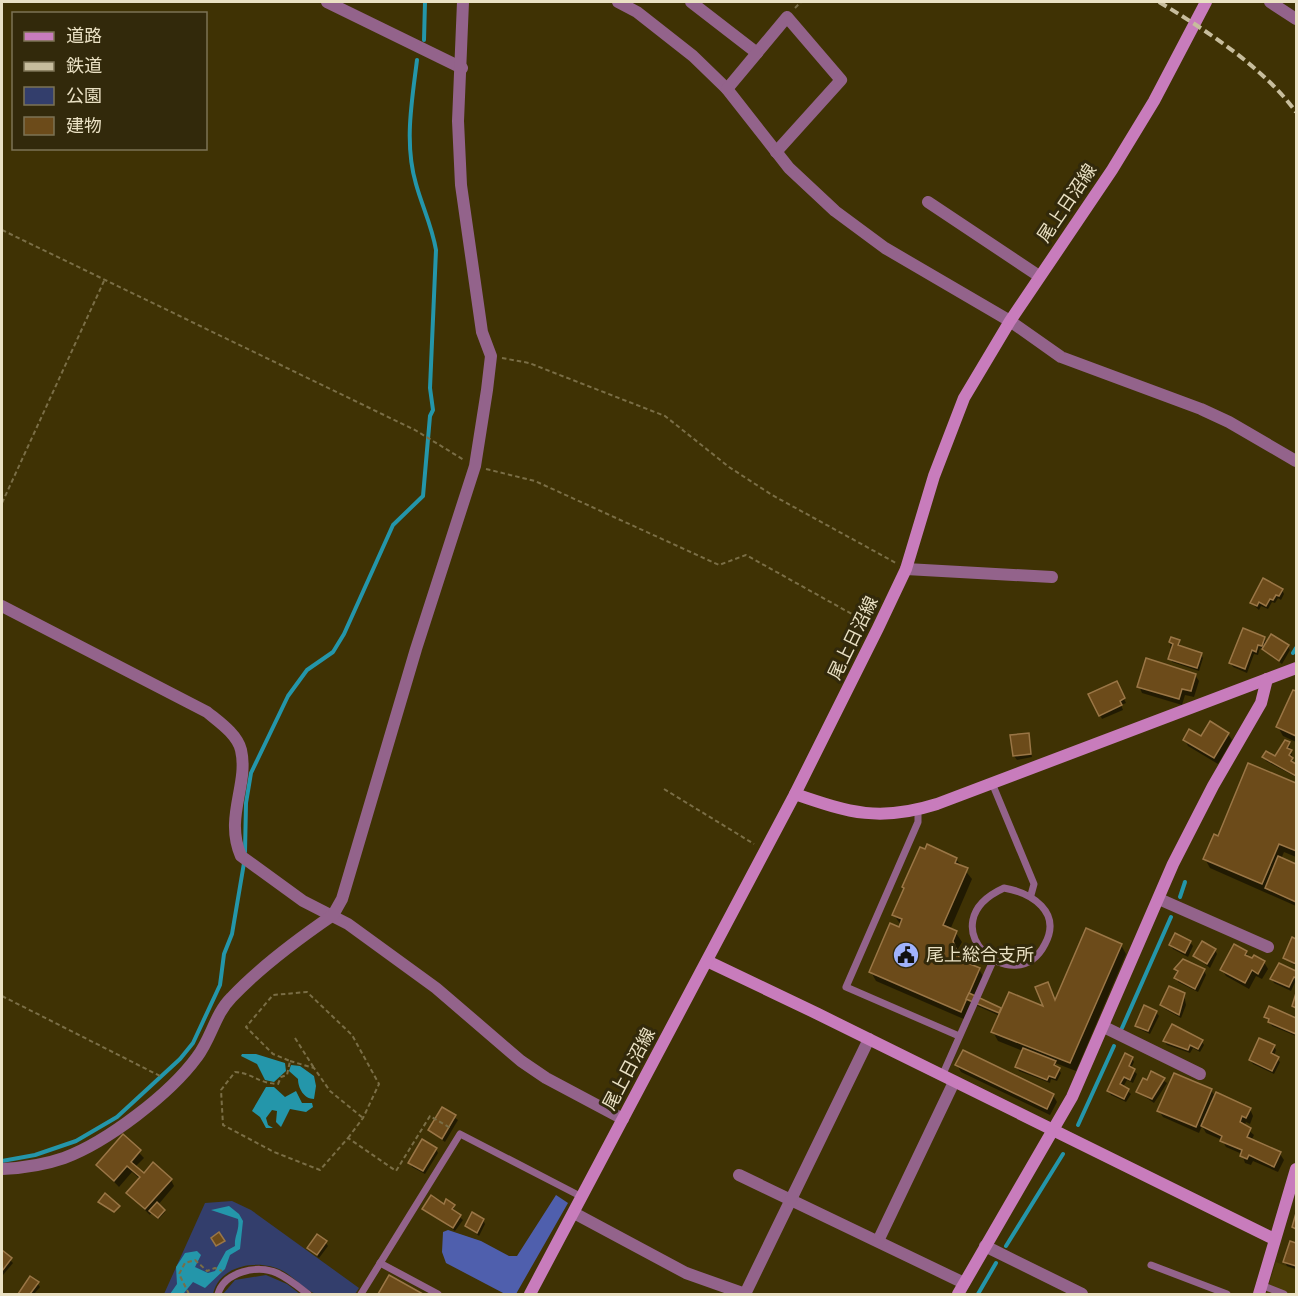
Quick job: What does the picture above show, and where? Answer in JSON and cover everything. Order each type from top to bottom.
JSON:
[{"type":"street","points":[[327,2],[462,68]]},
{"type":"street","points":[[2,1169],[47,1163],[66,1157],[107,1134],[173,1083],[203,1050],[229,1000],[333,915],[342,899],[416,649],[475,466],[490,356],[482,332],[460,185],[459,121],[462,68],[460,29],[463,2]]},
{"type":"street","points":[[618,2],[637,12],[693,56],[727,89],[789,168],[835,211],[885,249],[1010,321],[1061,357],[1201,409],[1229,422],[1296,461]]},
{"type":"street","points":[[691,2],[757,53]]},
{"type":"street","name":"尾上日沼線","points":[[530,1294],[795,794],[878,628],[906,568],[934,476],[964,398],[1039,276],[1112,170],[1154,101],[1206,2]]},
{"type":"street","points":[[1270,2],[1296,19]]},
{"type":"street","points":[[727,89],[787,17],[840,80],[776,152]]},
{"type":"street","points":[[928,202],[1039,276]]},
{"type":"street","points":[[906,568],[1052,578]]},
{"type":"street","points":[[2,606],[207,712],[229,729],[241,749],[234,826],[241,856],[303,901],[333,915],[436,988],[521,1061],[555,1083],[623,1119]]},
{"type":"street","points":[[795,794],[831,806],[880,816],[918,810],[1296,668]]},
{"type":"street","points":[[739,1175],[878,1241],[961,1289],[1054,1131],[1104,1027],[1159,898],[1200,812],[1261,703],[1267,680]]},
{"type":"street","points":[[1159,898],[1268,947]]},
{"type":"street","points":[[706,961],[1274,1239]]},
{"type":"street","points":[[1104,1027],[1200,1074]]},
{"type":"street","points":[[574,1213],[686,1273],[745,1294],[869,1039]]},
{"type":"street","points":[[878,1241],[954,1082]]},
{"type":"street","points":[[1260,1290],[1296,1169]]},
{"type":"street","points":[[985,1246],[1062,1290],[1082,1294]]},
{"type":"lane","points":[[992,783],[1034,884],[1031,895]]},
{"type":"lane","points":[[918,810],[918,822],[846,987],[959,1036]]},
{"type":"lane","points":[[1004,888],[1031,895],[1047,915],[1049,931],[1047,942],[1037,958],[1027,963],[1009,965],[993,961],[981,950],[971,933],[972,923],[981,904],[1004,888]]},
{"type":"lane","points":[[942,1076],[993,961]]},
{"type":"lane","points":[[361,1294],[460,1134],[582,1197]]},
{"type":"lane","points":[[380,1263],[438,1294]]},
{"type":"lane","points":[[1151,1264],[1227,1294]]},
{"type":"lane","points":[[218,1294],[229,1277],[235,1274],[267,1270],[277,1272],[308,1294]]},
{"type":"lane","points":[[1260,1290],[1284,1294]]},
{"type":"path","points":[[2,230],[416,430],[475,466],[536,481],[719,565],[746,555],[878,628]]},
{"type":"path","points":[[2,503],[104,281]]},
{"type":"path","points":[[490,356],[529,363],[665,416],[729,468],[772,495],[906,568]]},
{"type":"path","points":[[664,789],[765,850]]},
{"type":"path","points":[[290,1061],[287,1075],[281,1077],[278,1084],[262,1083],[249,1074],[235,1072],[221,1090],[223,1125],[274,1152],[320,1170],[363,1118],[379,1084],[352,1035],[307,992],[273,995],[246,1027],[273,1054],[314,1068]]},
{"type":"path","points":[[2,996],[173,1083]]},
{"type":"path","points":[[295,1038],[330,1091],[363,1118]]},
{"type":"path","points":[[348,1138],[396,1171],[430,1116],[460,1134]]},
{"type":"path","points":[[189,1294],[179,1274],[180,1268],[189,1260],[195,1260],[207,1271],[221,1270],[229,1277]]},
{"type":"shaded area","points":[[242,1054],[256,1054],[285,1063],[286,1071],[274,1082],[265,1080],[257,1064],[241,1056]]},
{"type":"shaded area","points":[[291,1065],[300,1066],[314,1076],[316,1086],[314,1099],[310,1099],[302,1092],[298,1079],[289,1071]]},
{"type":"shaded area","points":[[266,1087],[274,1087],[285,1097],[296,1091],[302,1103],[312,1103],[313,1107],[306,1112],[290,1109],[281,1127],[276,1122],[277,1111],[272,1110],[266,1118],[268,1125],[273,1128],[266,1128],[260,1117],[252,1111]]},
{"type":"shaded area","points":[[556,1195],[568,1203],[516,1294],[505,1294],[446,1263],[442,1252],[443,1232],[448,1230],[481,1241],[509,1256],[517,1256]]},
{"type":"shaded area","points":[[229,1206],[239,1214],[243,1221],[240,1249],[230,1255],[225,1269],[205,1288],[193,1282],[184,1293],[170,1294],[177,1284],[176,1267],[185,1253],[197,1251],[201,1255],[195,1267],[208,1273],[215,1271],[226,1251],[235,1246],[238,1219],[211,1210]]},
{"type":"shaded area","points":[[1276,1262],[1296,1270],[1296,1294],[1266,1294]]},
{"type":"green space","points":[[232,1201],[251,1210],[359,1288],[355,1294],[317,1294],[283,1271],[263,1265],[252,1265],[241,1267],[223,1276],[213,1294],[164,1294],[205,1203]]},
{"type":"green space","points":[[266,1275],[287,1284],[300,1294],[223,1294],[235,1280]]},
{"type":"building","points":[[1263,578],[1283,589],[1279,596],[1276,595],[1273,600],[1270,599],[1266,606],[1259,602],[1257,606],[1250,603]]},
{"type":"building","points":[[1243,628],[1265,637],[1262,646],[1258,645],[1256,652],[1252,650],[1245,669],[1229,663]]},
{"type":"building","points":[[1271,634],[1289,645],[1279,661],[1262,649]]},
{"type":"building","points":[[1171,637],[1180,640],[1178,645],[1202,653],[1197,668],[1168,659],[1173,644],[1169,642]]},
{"type":"building","points":[[1146,658],[1196,674],[1191,691],[1182,689],[1179,699],[1137,687]]},
{"type":"building","points":[[1117,681],[1125,698],[1120,701],[1122,705],[1099,716],[1088,694]]},
{"type":"building","points":[[1293,690],[1296,691],[1296,736],[1276,727]]},
{"type":"building","points":[[1210,721],[1229,733],[1214,758],[1183,740],[1189,729],[1201,736]]},
{"type":"building","points":[[1029,733],[1031,754],[1013,756],[1010,735]]},
{"type":"building","points":[[1285,740],[1290,742],[1287,748],[1292,750],[1289,755],[1293,758],[1291,761],[1296,764],[1296,776],[1262,757],[1266,751],[1275,756]]},
{"type":"building","points":[[1248,763],[1296,783],[1296,851],[1279,844],[1262,884],[1203,859],[1214,834],[1218,836]]},
{"type":"building","points":[[927,844],[957,858],[955,863],[968,868],[943,925],[957,931],[953,941],[960,960],[980,968],[961,1012],[869,972],[890,923],[899,927],[902,919],[892,915],[920,847],[925,849]]},
{"type":"building","points":[[1278,856],[1296,864],[1296,902],[1265,888]]},
{"type":"building","points":[[1086,928],[1122,944],[1070,1063],[991,1032],[1009,992],[1043,1006],[1035,987],[1048,982],[1055,1000]]},
{"type":"building","points":[[1175,933],[1191,941],[1185,953],[1169,945]]},
{"type":"building","points":[[1292,937],[1296,939],[1296,964],[1283,958]]},
{"type":"building","points":[[1202,941],[1216,949],[1207,964],[1193,956]]},
{"type":"building","points":[[1234,944],[1247,951],[1245,955],[1252,958],[1254,955],[1265,961],[1258,974],[1252,970],[1245,983],[1220,970]]},
{"type":"building","points":[[1183,959],[1205,969],[1195,989],[1174,978],[1178,971],[1174,969]]},
{"type":"building","points":[[1279,963],[1296,971],[1296,978],[1294,977],[1289,987],[1270,979]]},
{"type":"building","points":[[1169,986],[1185,993],[1179,1015],[1160,1005]]},
{"type":"building","points":[[969,993],[1001,1008],[999,1013],[966,999]]},
{"type":"building","points":[[1296,993],[1296,1008],[1292,1006]]},
{"type":"building","points":[[1144,1005],[1157,1011],[1148,1031],[1135,1026]]},
{"type":"building","points":[[1269,1006],[1296,1018],[1296,1034],[1268,1022],[1269,1019],[1264,1017]]},
{"type":"building","points":[[1172,1024],[1203,1040],[1198,1049],[1190,1045],[1188,1050],[1163,1041]]},
{"type":"building","points":[[1259,1038],[1275,1045],[1271,1053],[1279,1057],[1272,1071],[1249,1060]]},
{"type":"building","points":[[1023,1048],[1056,1061],[1054,1065],[1060,1068],[1055,1078],[1049,1076],[1047,1080],[1015,1067]]},
{"type":"building","points":[[963,1050],[1054,1094],[1047,1109],[955,1065]]},
{"type":"building","points":[[1125,1053],[1133,1057],[1129,1066],[1135,1069],[1130,1080],[1124,1077],[1120,1084],[1129,1089],[1124,1099],[1107,1091]]},
{"type":"building","points":[[1151,1071],[1165,1078],[1152,1099],[1136,1092],[1143,1078],[1147,1080]]},
{"type":"building","points":[[1174,1073],[1212,1089],[1196,1127],[1157,1111]]},
{"type":"building","points":[[1216,1092],[1251,1108],[1246,1118],[1242,1116],[1240,1122],[1251,1128],[1247,1137],[1281,1152],[1274,1167],[1249,1155],[1247,1159],[1240,1156],[1242,1150],[1220,1141],[1222,1136],[1201,1126]]},
{"type":"building","points":[[442,1107],[456,1115],[442,1139],[428,1130]]},
{"type":"building","points":[[123,1134],[141,1150],[131,1162],[144,1173],[153,1162],[172,1179],[145,1209],[126,1193],[140,1177],[127,1166],[114,1181],[96,1165]]},
{"type":"building","points":[[422,1139],[437,1148],[423,1171],[408,1163]]},
{"type":"building","points":[[105,1193],[120,1206],[114,1212],[98,1202]]},
{"type":"building","points":[[431,1195],[444,1204],[446,1199],[455,1205],[452,1209],[461,1215],[453,1228],[422,1209]]},
{"type":"building","points":[[157,1202],[165,1210],[158,1218],[149,1211]]},
{"type":"building","points":[[472,1212],[484,1219],[477,1233],[465,1226]]},
{"type":"building","points":[[1296,1213],[1296,1229],[1292,1227]]},
{"type":"building","points":[[219,1232],[225,1241],[216,1246],[211,1238]]},
{"type":"building","points":[[317,1234],[327,1241],[317,1255],[307,1248]]},
{"type":"building","points":[[1290,1241],[1296,1243],[1296,1266],[1283,1262]]},
{"type":"building","points":[[2,1250],[12,1258],[2,1271]]},
{"type":"building","points":[[389,1275],[423,1294],[378,1294]]},
{"type":"building","points":[[30,1276],[39,1282],[30,1294],[18,1294]]},
{"type":"waterway","points":[[424,40],[425,2]]},
{"type":"waterway","points":[[245,852],[246,803],[251,773],[288,696],[307,670],[333,652],[344,634],[393,525],[423,496],[430,416],[433,410],[430,388],[436,250],[416,184],[410,153],[411,106],[417,60]]},
{"type":"waterway","points":[[1293,653],[1296,648]]},
{"type":"waterway","points":[[2,1161],[35,1155],[76,1141],[117,1117],[180,1059],[193,1043],[220,985],[224,954],[232,934],[244,863]]},
{"type":"waterway","points":[[1180,897],[1185,882]]},
{"type":"waterway","points":[[1122,1028],[1171,917]]},
{"type":"waterway","points":[[1078,1125],[1114,1046]]},
{"type":"waterway","points":[[1006,1246],[1063,1154]]},
{"type":"waterway","points":[[978,1294],[996,1263]]},
{"type":"railway","points":[[1159,2],[1215,38],[1251,65],[1268,80],[1296,112]]},
{"type":"place","name":"尾上総合支所","points":[[906,955]]}]
